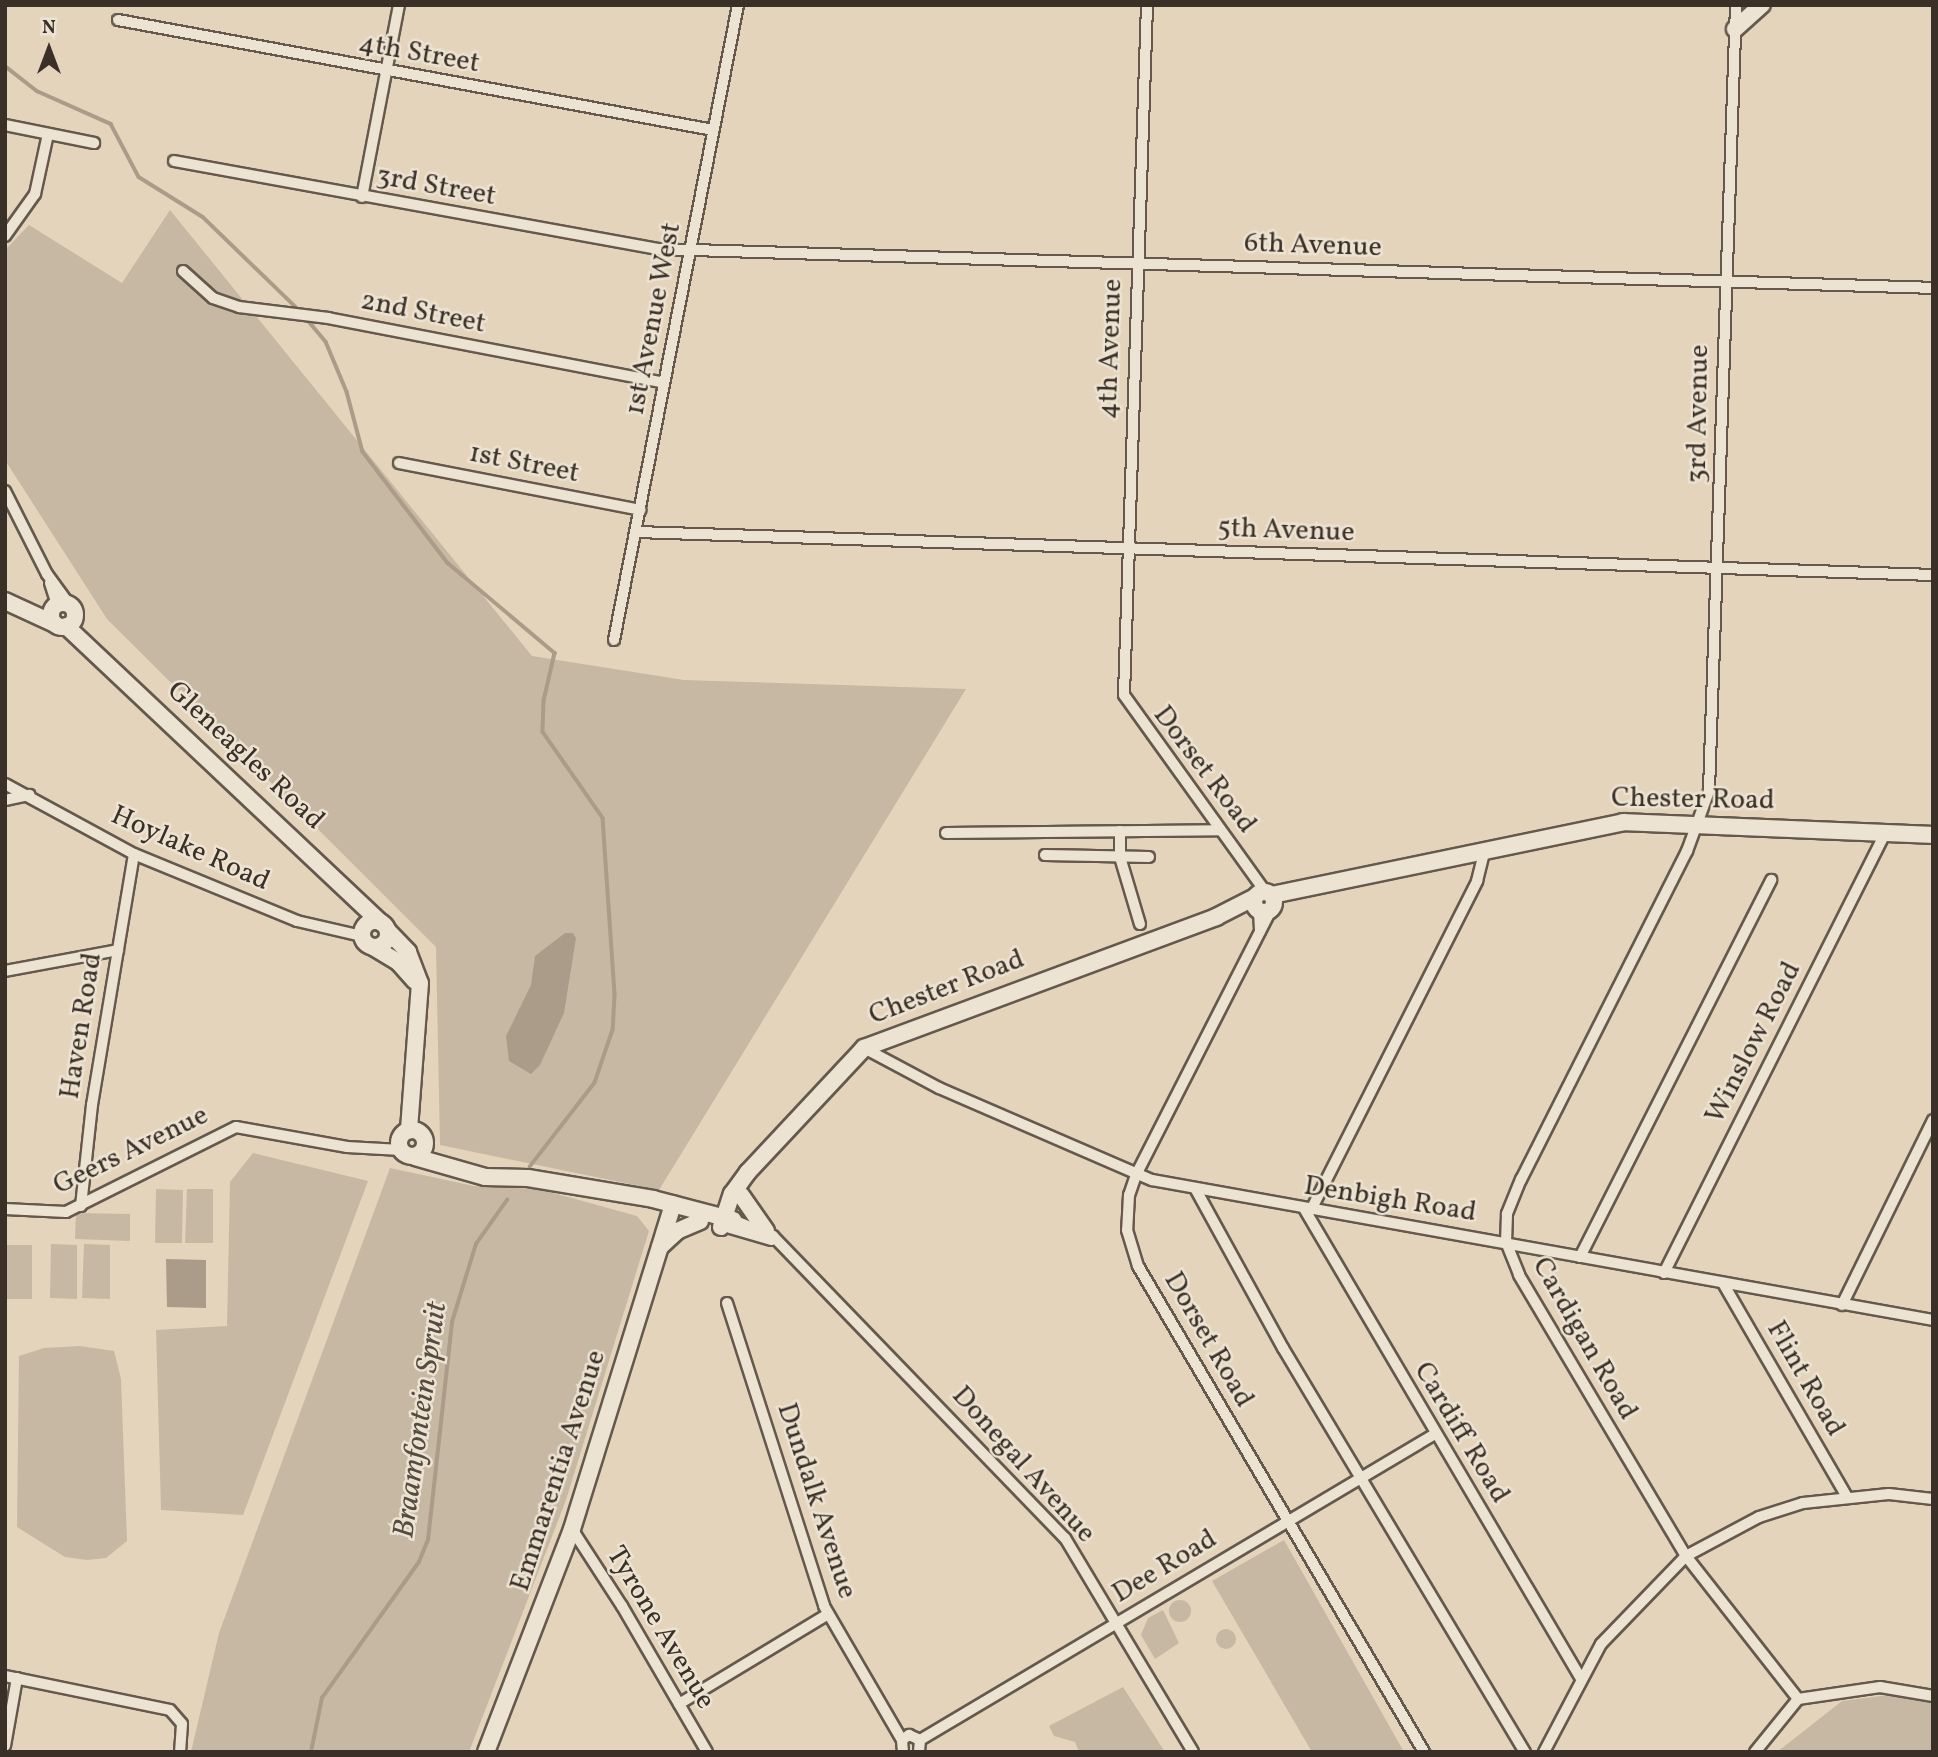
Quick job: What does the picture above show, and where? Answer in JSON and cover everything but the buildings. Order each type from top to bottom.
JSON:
[{"type":"street","points":[[362,197],[399,5]]},
{"type":"street","name":"4th Avenue","points":[[1124,695],[1147,5]]},
{"type":"street","name":"3rd Avenue","points":[[1701,822],[1709,791],[1735,5]]},
{"type":"street","points":[[1735,29],[1762,5]]},
{"type":"street","name":"1st Avenue West","points":[[614,640],[736,6]]},
{"type":"street","name":"4th Street","points":[[118,20],[713,130]]},
{"type":"street","points":[[5,125],[94,143]]},
{"type":"street","points":[[5,236],[35,194],[48,134]]},
{"type":"street","name":"3rd Street","points":[[174,161],[660,249],[691,249]]},
{"type":"street","name":"6th Avenue","points":[[691,249],[1933,288]]},
{"type":"street","name":"2nd Street","points":[[183,271],[213,298],[262,310],[328,318],[664,383]]},
{"type":"street","name":"1st Street","points":[[399,463],[640,510]]},
{"type":"street","points":[[5,491],[47,574],[63,614]]},
{"type":"street","name":"5th Avenue","points":[[637,531],[1933,575]]},
{"type":"street","points":[[12,603],[63,614]]},
{"type":"street","name":"Gleneagles Road","points":[[63,614],[94,649],[359,902],[416,966],[420,990],[409,1130]]},
{"type":"street","name":"Dorset Road","points":[[1124,695],[1250,871],[1264,901],[1260,934],[1136,1175],[1126,1219],[1138,1266],[1424,1752]]},
{"type":"street","name":"Hoylake Road","points":[[5,784],[134,854],[297,921],[367,937]]},
{"type":"street","points":[[5,800],[29,795]]},
{"type":"street","name":"Chester Road","points":[[727,1223],[744,1178],[814,1096],[864,1048],[1216,916],[1264,901],[1599,824],[1701,822],[1933,835]]},
{"type":"street","name":"Cardigan Road","points":[[1701,822],[1521,1179],[1507,1214],[1506,1242],[1519,1275],[1686,1556],[1798,1699]]},
{"type":"street","points":[[946,832],[1220,830]]},
{"type":"street","points":[[1120,831],[1120,857],[1140,924]]},
{"type":"street","name":"Winslow Road","points":[[1664,1273],[1885,834]]},
{"type":"street","points":[[1308,1210],[1477,881],[1485,850]]},
{"type":"street","name":"Haven Road","points":[[81,1206],[134,854]]},
{"type":"street","points":[[1045,855],[1149,857]]},
{"type":"street","points":[[1580,1257],[1771,880]]},
{"type":"street","points":[[359,902],[367,937],[406,969],[420,990]]},
{"type":"street","points":[[384,927],[385,943],[367,937],[384,927]]},
{"type":"street","points":[[5,971],[118,950]]},
{"type":"street","name":"Denbigh Road","points":[[864,1048],[939,1088],[1136,1175],[1308,1210],[1506,1242],[1664,1273],[1933,1320]]},
{"type":"street","points":[[1842,1305],[1933,1120]]},
{"type":"street","name":"Geers Avenue","points":[[5,1209],[58,1213],[81,1206],[236,1127],[347,1147],[408,1153]]},
{"type":"street","points":[[442,1164],[421,1133],[409,1130],[400,1139],[408,1153],[442,1164],[485,1177],[528,1178],[599,1191],[727,1223]]},
{"type":"street","points":[[408,1153],[422,1152],[425,1141]]},
{"type":"street","points":[[1195,1188],[1361,1478],[1525,1752]]},
{"type":"street","points":[[658,1249],[695,1215],[735,1197],[772,1236]]},
{"type":"street","name":"Emmarentia Avenue","points":[[486,1752],[572,1529],[671,1209]]},
{"type":"street","name":"Cardiff Road","points":[[1308,1210],[1435,1434],[1580,1678]]},
{"type":"street","name":"Donegal Avenue","points":[[727,1223],[772,1236],[1065,1538],[1193,1752]]},
{"type":"street","name":"Flint Road","points":[[1723,1283],[1847,1497]]},
{"type":"street","name":"Dundalk Avenue","points":[[727,1303],[828,1614],[902,1746]]},
{"type":"street","name":"Dee Road","points":[[919,1746],[1117,1622],[1435,1434]]},
{"type":"street","points":[[1544,1752],[1580,1678],[1612,1630],[1686,1556],[1770,1513],[1847,1497],[1889,1494],[1933,1499]]},
{"type":"street","name":"Tyrone Avenue","points":[[572,1529],[622,1606],[707,1752]]},
{"type":"street","points":[[678,1704],[828,1614]]},
{"type":"street","points":[[5,1746],[11,1677],[161,1707],[175,1713],[183,1724],[180,1752]]},
{"type":"street","points":[[1755,1752],[1798,1699],[1880,1687],[1933,1696]]},
{"type":"street","points":[[902,1746],[913,1735],[919,1746]]},
{"type":"shaded area","points":[[170,210],[532,656],[684,680],[966,689],[659,1190],[440,1145],[436,947],[107,619],[5,460],[5,250],[29,225],[122,283]]},
{"type":"shaded area","points":[[565,933],[573,933],[576,938],[564,1013],[540,1065],[531,1074],[509,1061],[506,1036],[531,985],[535,956]]},
{"type":"shaded area","points":[[253,1153],[368,1181],[243,1515],[161,1510],[156,1330],[227,1326],[230,1182]]},
{"type":"shaded area","points":[[390,1168],[474,1186],[539,1189],[637,1216],[649,1231],[566,1500],[469,1752],[191,1752],[219,1633]]},
{"type":"shaded area","points":[[156,1189],[183,1190],[182,1243],[155,1243]]},
{"type":"shaded area","points":[[187,1189],[213,1189],[213,1243],[185,1243]]},
{"type":"shaded area","points":[[76,1213],[130,1214],[130,1241],[75,1239]]},
{"type":"shaded area","points":[[51,1244],[77,1245],[77,1299],[50,1298]]},
{"type":"shaded area","points":[[84,1244],[110,1245],[110,1299],[82,1298]]},
{"type":"shaded area","points":[[6,1245],[32,1245],[32,1299],[5,1299]]},
{"type":"shaded area","points":[[166,1259],[206,1260],[206,1308],[167,1307]]},
{"type":"shaded area","points":[[80,1346],[114,1351],[121,1379],[127,1541],[106,1558],[87,1560],[65,1557],[17,1527],[19,1356],[44,1348]]},
{"type":"shaded area","points":[[1284,1540],[1404,1752],[1312,1752],[1212,1581]]},
{"type":"shaded area","points":[[1180,1600],[1188,1603],[1191,1611],[1188,1619],[1180,1622],[1172,1619],[1169,1611],[1172,1603]]},
{"type":"shaded area","points":[[1163,1610],[1179,1643],[1155,1659],[1141,1635],[1148,1618]]},
{"type":"shaded area","points":[[1226,1629],[1233,1632],[1236,1639],[1233,1646],[1226,1649],[1219,1646],[1216,1639],[1219,1632]]},
{"type":"shaded area","points":[[1123,1687],[1165,1752],[1079,1752],[1075,1742],[1054,1736],[1049,1726]]},
{"type":"shaded area","points":[[1912,1692],[1933,1704],[1933,1752],[1777,1752],[1842,1701]]},
{"type":"waterway","name":"Braamfontein Spruit","points":[[5,66],[37,91],[111,124],[139,177],[203,217],[301,312]]},
{"type":"waterway","name":"Braamfontein Spruit","points":[[306,318],[326,342],[347,392],[363,452],[448,563],[555,653],[544,701],[543,732],[603,818],[615,995],[613,1030],[595,1083],[530,1167]]},
{"type":"waterway","name":"Braamfontein Spruit","points":[[311,1752],[322,1698],[419,1562],[428,1540],[452,1322],[476,1244],[507,1200]]}]
